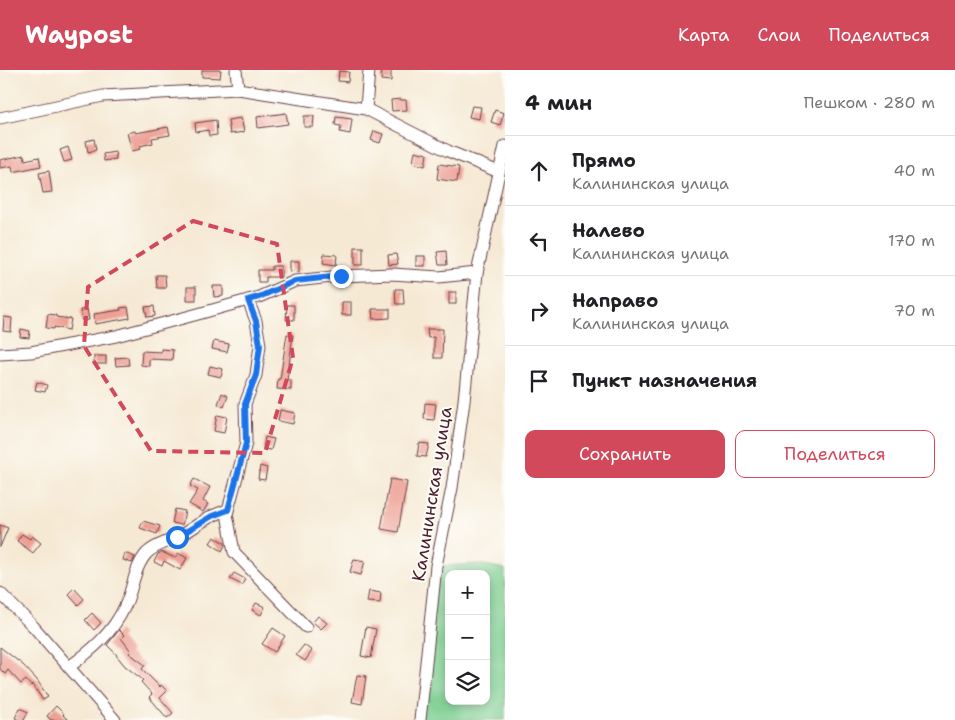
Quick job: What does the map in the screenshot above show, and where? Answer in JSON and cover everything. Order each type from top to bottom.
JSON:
[{"type":"street","points":[[236,70],[238,89]]},
{"type":"street","points":[[366,109],[369,70]]},
{"type":"street","points":[[0,118],[102,96],[238,89],[366,109],[448,151],[499,172]]},
{"type":"street","name":"Калининская улица","points":[[420,720],[436,566],[452,488],[464,401],[477,273],[505,146]]},
{"type":"street","points":[[0,354],[31,352],[116,336],[259,297],[295,281],[341,276],[392,274],[439,277],[477,273]]},
{"type":"street","points":[[248,300],[256,321],[260,345],[256,375],[245,404],[246,443],[227,514],[234,552],[306,627]]},
{"type":"street","points":[[69,667],[105,638],[115,624],[126,606],[140,563],[147,553],[212,516],[228,510]]},
{"type":"street","points":[[0,593],[33,626],[115,720]]},
{"type":"highlighted area","points":[[193,221],[277,244],[293,358],[265,453],[151,451],[84,346],[88,287]]},
{"type":"green space","points":[[479,564],[505,569],[505,720],[420,720],[436,566]]},
{"type":"building","points":[[202,70],[221,70],[220,78],[202,77]]},
{"type":"building","points":[[382,70],[391,70],[391,81],[381,80]]},
{"type":"building","points":[[339,71],[349,72],[348,82],[338,81]]},
{"type":"building","points":[[391,100],[406,100],[407,110],[392,111]]},
{"type":"building","points":[[472,106],[481,107],[479,119],[469,117]]},
{"type":"building","points":[[495,110],[504,113],[500,125],[491,122]]},
{"type":"building","points":[[286,113],[288,124],[258,128],[257,117]]},
{"type":"building","points":[[304,116],[314,116],[313,127],[304,127]]},
{"type":"building","points":[[336,117],[352,119],[350,134],[340,132],[341,126],[335,125]]},
{"type":"building","points":[[241,118],[244,132],[230,134],[228,120]]},
{"type":"building","points":[[216,120],[217,135],[209,136],[208,130],[196,132],[195,123]]},
{"type":"building","points":[[168,127],[170,135],[152,138],[153,143],[140,146],[141,149],[132,151],[127,133]]},
{"type":"building","points":[[374,131],[383,134],[380,143],[371,140]]},
{"type":"building","points":[[94,139],[96,150],[88,152],[86,141]]},
{"type":"building","points":[[68,147],[72,160],[64,162],[60,150]]},
{"type":"building","points":[[415,151],[427,154],[425,166],[413,163]]},
{"type":"building","points":[[115,152],[116,159],[104,161],[103,154]]},
{"type":"building","points":[[24,155],[25,160],[39,157],[41,166],[13,172],[12,166],[0,168],[0,160]]},
{"type":"building","points":[[439,164],[459,167],[457,182],[437,179]]},
{"type":"building","points":[[49,171],[52,192],[43,193],[39,173]]},
{"type":"building","points":[[355,247],[363,247],[363,265],[355,265]]},
{"type":"building","points":[[446,251],[447,265],[439,265],[437,252]]},
{"type":"building","points":[[324,254],[337,255],[336,265],[323,263]]},
{"type":"building","points":[[396,254],[398,264],[389,265],[388,255]]},
{"type":"building","points":[[416,256],[425,256],[425,266],[416,266]]},
{"type":"building","points":[[290,261],[299,261],[299,272],[290,271]]},
{"type":"building","points":[[272,266],[281,266],[281,277],[266,277],[266,282],[258,282],[258,270],[272,270]]},
{"type":"building","points":[[156,275],[165,275],[166,288],[157,288]]},
{"type":"building","points":[[213,286],[223,286],[223,296],[214,297]]},
{"type":"building","points":[[187,287],[196,287],[196,300],[187,300]]},
{"type":"building","points":[[395,289],[403,289],[404,304],[396,304]]},
{"type":"building","points":[[449,292],[456,292],[456,304],[449,304]]},
{"type":"building","points":[[342,302],[351,302],[351,315],[342,315]]},
{"type":"building","points":[[287,305],[294,305],[294,320],[286,320]]},
{"type":"building","points":[[154,306],[155,316],[147,317],[145,307]]},
{"type":"building","points":[[128,307],[130,318],[95,324],[94,314],[121,310],[120,308]]},
{"type":"building","points":[[87,309],[89,320],[82,321],[80,310]]},
{"type":"building","points":[[372,309],[390,309],[390,318],[373,319]]},
{"type":"building","points":[[48,314],[71,319],[69,330],[54,327],[54,329],[46,328]]},
{"type":"building","points":[[4,317],[12,318],[11,332],[3,331]]},
{"type":"building","points":[[21,329],[30,331],[29,338],[20,337]]},
{"type":"building","points":[[427,329],[443,329],[442,358],[434,358],[434,337],[428,338]]},
{"type":"building","points":[[287,334],[293,335],[287,380],[291,380],[291,390],[277,389]]},
{"type":"building","points":[[214,341],[229,344],[227,352],[212,349]]},
{"type":"building","points":[[161,349],[173,350],[172,360],[149,359],[149,366],[141,365],[142,351],[161,352]]},
{"type":"building","points":[[94,356],[106,356],[106,364],[94,364]]},
{"type":"building","points":[[128,357],[129,365],[116,366],[115,358]]},
{"type":"building","points":[[210,366],[223,369],[221,377],[208,374]]},
{"type":"building","points":[[37,382],[47,385],[45,392],[35,390]]},
{"type":"building","points":[[222,393],[228,396],[224,407],[218,404]]},
{"type":"building","points":[[425,403],[436,404],[434,420],[424,419]]},
{"type":"building","points":[[280,410],[295,413],[293,424],[278,421]]},
{"type":"building","points":[[217,415],[227,417],[224,433],[214,431]]},
{"type":"building","points":[[265,437],[274,439],[271,450],[263,449]]},
{"type":"building","points":[[419,443],[429,444],[426,457],[417,456]]},
{"type":"building","points":[[260,466],[267,468],[265,480],[258,479]]},
{"type":"building","points":[[194,479],[210,487],[203,501],[208,504],[203,512],[189,504],[198,490],[190,486]]},
{"type":"building","points":[[390,479],[407,482],[398,532],[381,529]]},
{"type":"building","points":[[175,509],[185,511],[182,525],[172,523]]},
{"type":"building","points":[[143,521],[160,526],[157,534],[140,528]]},
{"type":"building","points":[[0,525],[8,528],[0,547]]},
{"type":"building","points":[[22,534],[30,539],[32,536],[41,543],[33,553],[17,541]]},
{"type":"building","points":[[214,537],[225,543],[222,551],[210,543]]},
{"type":"building","points":[[162,552],[175,558],[178,553],[187,558],[180,570],[164,561],[162,566],[154,562],[158,554]]},
{"type":"building","points":[[125,553],[135,557],[132,563],[123,560]]},
{"type":"building","points":[[354,559],[365,561],[361,575],[350,572]]},
{"type":"building","points":[[234,573],[245,579],[242,585],[230,579]]},
{"type":"building","points":[[74,588],[84,599],[78,605],[68,594]]},
{"type":"building","points":[[369,591],[381,593],[380,603],[367,602]]},
{"type":"building","points":[[256,603],[265,607],[261,615],[252,610]]},
{"type":"building","points":[[92,613],[101,623],[94,630],[85,620]]},
{"type":"building","points":[[318,616],[327,623],[321,629],[313,622]]},
{"type":"building","points":[[366,627],[376,629],[371,658],[361,656]]},
{"type":"building","points":[[273,628],[285,636],[275,652],[262,644]]},
{"type":"building","points":[[119,630],[124,635],[121,638],[131,651],[129,653],[145,665],[142,669],[160,687],[161,685],[167,691],[160,698],[173,713],[167,718],[149,697],[152,694],[141,682],[143,680],[125,666],[107,645]]},
{"type":"building","points":[[304,645],[312,651],[305,661],[296,655]]},
{"type":"building","points":[[0,647],[23,665],[37,680],[48,697],[43,700],[32,684],[31,686],[26,680],[21,684],[8,670],[5,674],[0,669]]},
{"type":"building","points":[[357,675],[366,676],[362,704],[352,702]]},
{"type":"building","points":[[56,706],[68,720],[51,720],[47,716]]},
{"type":"building","points":[[20,708],[28,712],[24,720],[15,718]]},
{"type":"route","points":[[177,537],[212,516],[228,510],[246,443],[245,404],[256,375],[260,345],[256,321],[248,300],[295,281],[341,276]]}]
